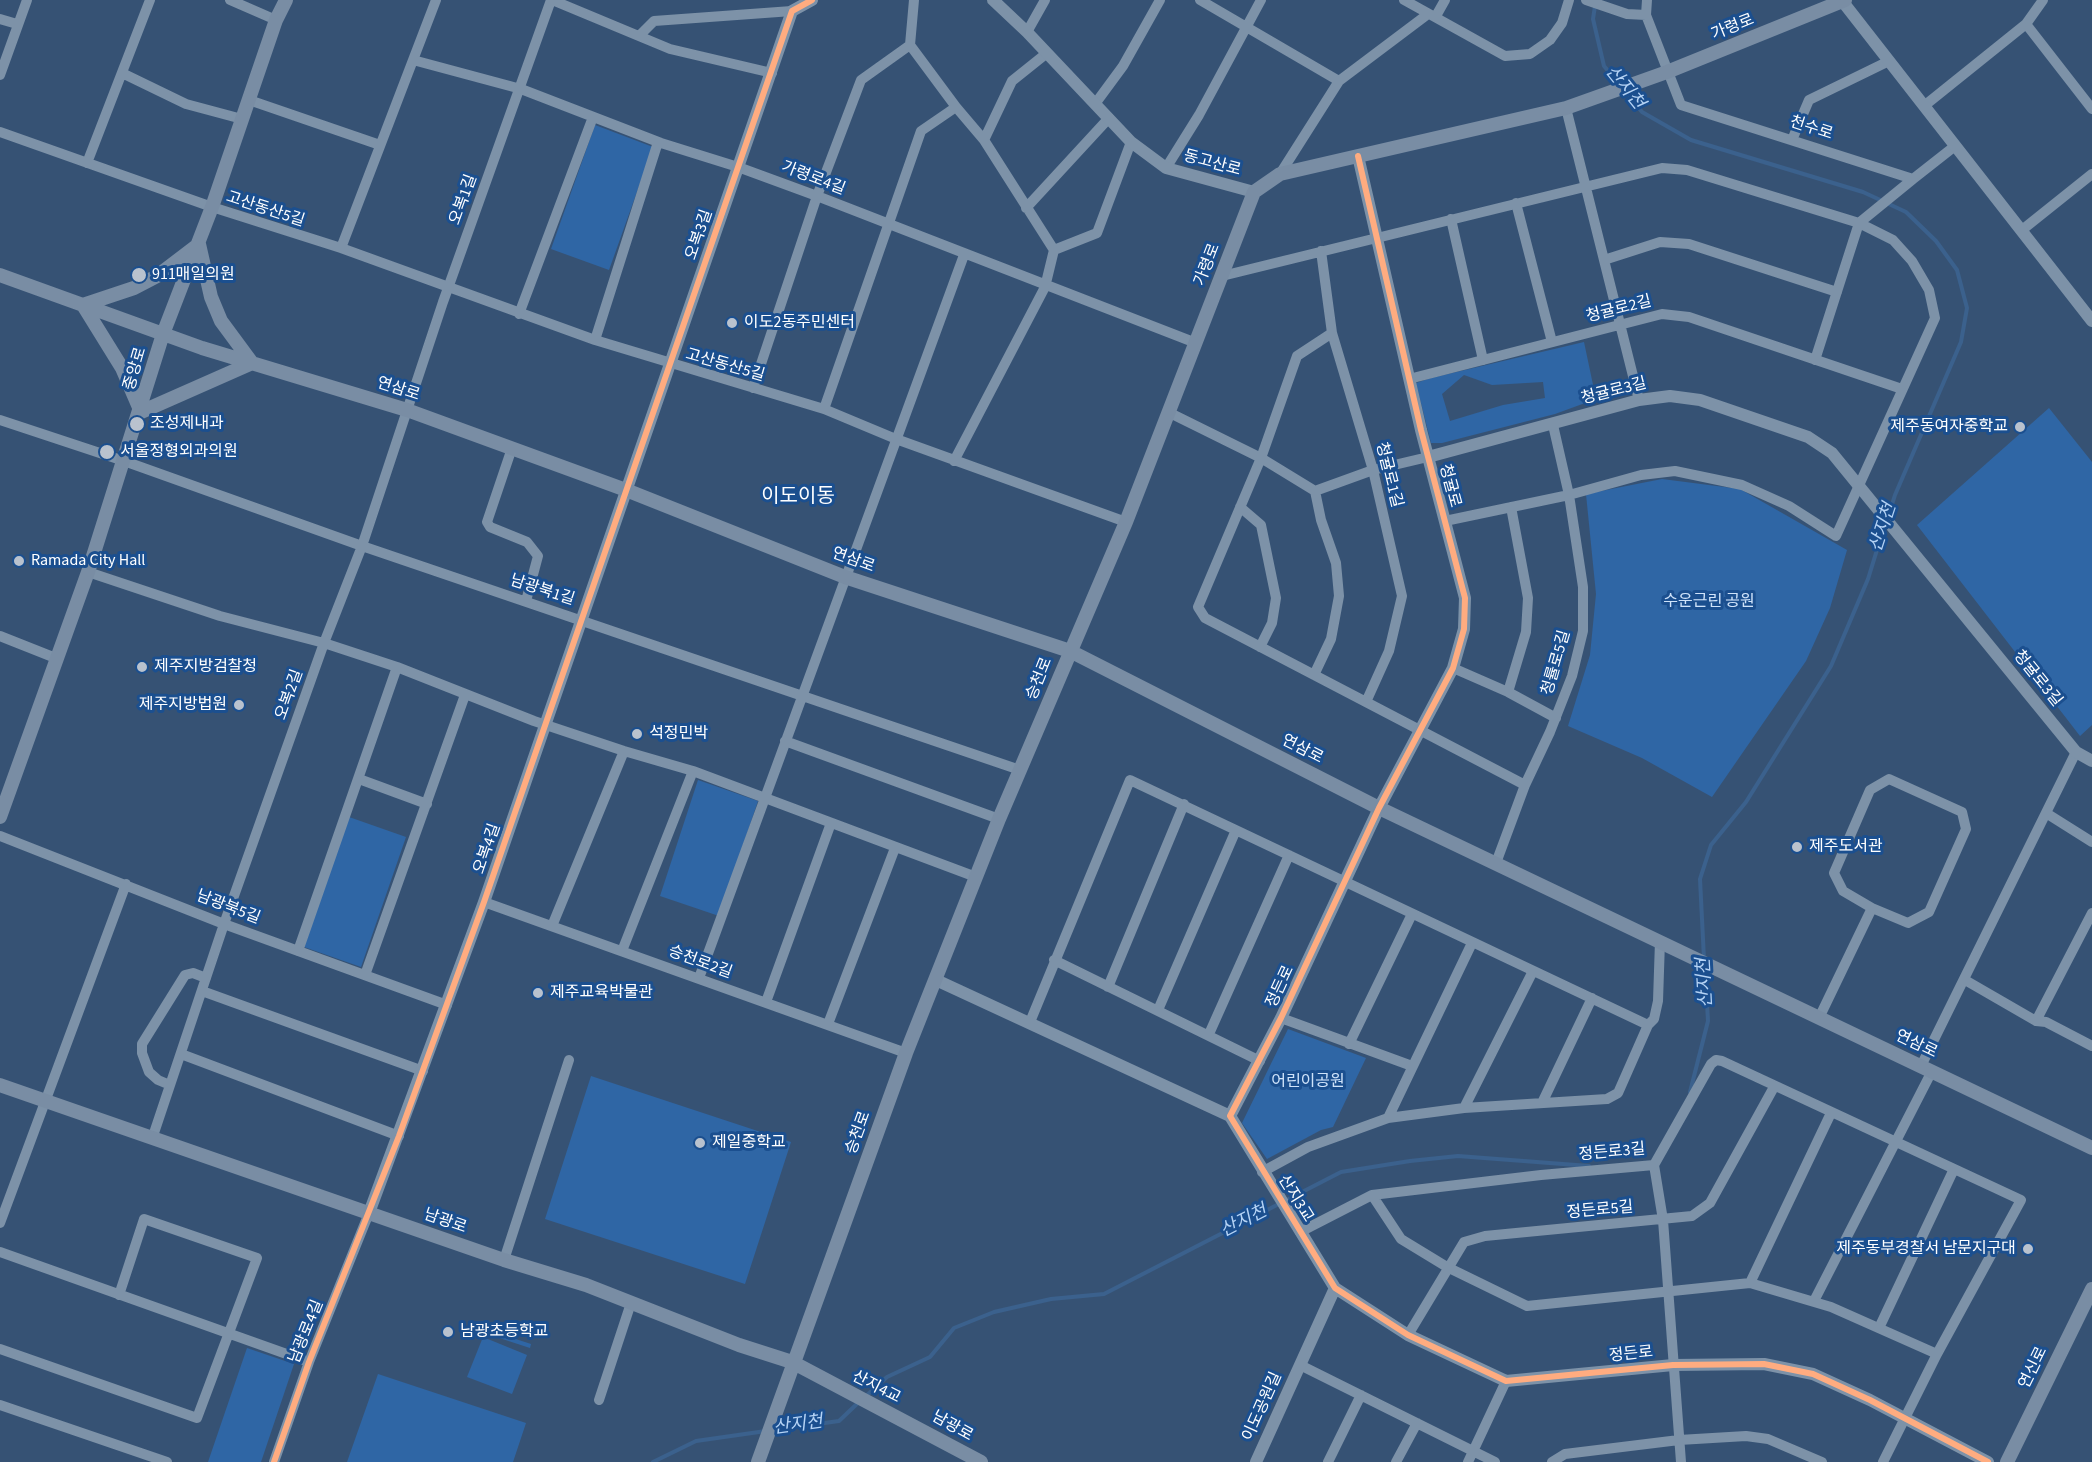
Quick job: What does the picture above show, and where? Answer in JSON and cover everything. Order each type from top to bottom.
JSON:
[{"type":"main road","name":"중앙로","points":[[0,817],[15,768],[58,659],[88,572],[141,412],[164,334],[213,207],[276,20],[286,0]]},
{"type":"main road","name":"가령로","points":[[1566,108],[1667,72],[1844,1]]},
{"type":"main road","points":[[1254,192],[1280,174],[1566,108]]},
{"type":"main road","name":"가령로","points":[[1070,651],[1170,413],[1254,192]]},
{"type":"main road","points":[[199,244],[211,297],[221,321],[252,363],[141,412],[122,368],[83,305],[134,288],[157,276],[199,244]]},
{"type":"main road","name":"연삼로","points":[[0,275],[164,334],[407,410],[626,490],[845,577],[1070,651],[1379,808],[2092,1148]]},
{"type":"main road","name":"승천로","points":[[758,1462],[792,1362],[906,1053],[999,819],[1070,651]]},
{"type":"main road","name":"남광로","points":[[0,1085],[504,1260],[586,1285],[792,1362],[832,1384]]},
{"type":"main road","name":"연신로","points":[[2007,1462],[2092,1289]]},
{"type":"main road","name":"산지4교","points":[[832,1384],[906,1421]]},
{"type":"main road","name":"남광로","points":[[906,1421],[981,1462]]},
{"type":"street","points":[[0,75],[27,0]]},
{"type":"street","points":[[87,163],[150,0]]},
{"type":"street","points":[[230,0],[276,20]]},
{"type":"street","points":[[341,248],[436,0]]},
{"type":"street","name":"오복1길","points":[[407,410],[448,288],[552,0],[670,49],[772,73]]},
{"type":"street","points":[[639,36],[654,21],[792,11],[812,0]]},
{"type":"street","points":[[914,0],[910,45],[956,107],[984,140],[1054,250],[1045,287],[954,461]]},
{"type":"street","name":"동고산로","points":[[993,0],[1027,32],[1131,142],[1166,168],[1254,192]]},
{"type":"street","points":[[1027,32],[1045,0]]},
{"type":"street","points":[[1095,104],[1123,66],[1160,0]]},
{"type":"street","points":[[1200,0],[1339,81]]},
{"type":"street","points":[[1166,168],[1199,115],[1261,0]]},
{"type":"street","points":[[1404,0],[1505,56],[1530,54],[1550,40],[1562,23],[1569,0]]},
{"type":"street","points":[[1280,174],[1339,81],[1432,15],[1445,0]]},
{"type":"street","points":[[1586,0],[1627,14],[1646,15],[1647,0]]},
{"type":"street","points":[[1924,106],[2026,24],[2043,0]]},
{"type":"street","points":[[1844,1],[2092,321]]},
{"type":"street","name":"오복3길","points":[[626,490],[792,11]]},
{"type":"street","name":"천수로","points":[[1646,15],[1681,105],[1913,179]]},
{"type":"street","points":[[0,19],[17,24]]},
{"type":"street","points":[[2026,24],[2092,109]]},
{"type":"street","name":"고산동산5길","points":[[753,388],[817,196],[861,80],[910,45]]},
{"type":"street","points":[[984,140],[1012,81],[1047,53]]},
{"type":"street","name":"가령로4길","points":[[413,60],[521,88],[658,142],[738,167],[817,196],[1045,287],[1196,344]]},
{"type":"street","points":[[1792,140],[1809,100],[1890,62]]},
{"type":"street","points":[[122,73],[186,104],[242,119]]},
{"type":"street","points":[[249,100],[380,145]]},
{"type":"street","points":[[824,409],[921,132],[956,107]]},
{"type":"street","points":[[1566,108],[1639,400]]},
{"type":"street","points":[[519,314],[592,117]]},
{"type":"street","points":[[1026,208],[1109,118]]},
{"type":"street","name":"고산동산5길","points":[[0,132],[213,207],[341,248],[595,340],[824,409],[954,461],[1126,522]]},
{"type":"street","points":[[595,340],[658,142]]},
{"type":"street","points":[[1054,250],[1097,233],[1131,142]]},
{"type":"street","points":[[1815,360],[1859,223],[1955,146]]},
{"type":"street","name":"청귤로","points":[[1358,156],[1409,379],[1465,598],[1464,629],[1453,668],[1422,731],[1379,808]]},
{"type":"street","points":[[1222,276],[1662,168],[1687,170],[1859,223],[1893,240],[1912,261],[1929,290],[1935,318],[1836,536],[1789,506],[1742,484],[1675,471],[1641,475],[1569,495],[1445,521]]},
{"type":"street","points":[[2022,230],[2092,174]]},
{"type":"street","points":[[1516,203],[1552,342]]},
{"type":"street","points":[[1451,219],[1483,360]]},
{"type":"street","points":[[1604,260],[1660,242],[1689,244],[1837,292]]},
{"type":"street","name":"청귤로1길","points":[[1321,251],[1332,333],[1373,470],[1402,596],[1389,651],[1366,702]]},
{"type":"street","points":[[699,978],[964,255]]},
{"type":"street","name":"청귤로2길","points":[[1409,379],[1662,314],[1689,317],[1902,389]]},
{"type":"street","points":[[1332,333],[1297,356],[1261,458],[1198,607],[1205,618],[1525,785]]},
{"type":"street","name":"청귤로3길","points":[[1428,457],[1639,400],[1670,396],[1700,400],[1808,437],[1832,453],[2076,752],[2092,761]]},
{"type":"street","name":"오복2길","points":[[152,1139],[324,643],[362,546],[407,410]]},
{"type":"street","points":[[1170,413],[1261,458],[1315,491],[1321,520],[1336,563],[1339,596],[1331,639],[1314,675]]},
{"type":"street","name":"남광북1길","points":[[0,421],[124,461],[362,546],[1020,770]]},
{"type":"street","name":"청률로5길","points":[[1496,863],[1525,785],[1556,718],[1572,675],[1583,631],[1583,587],[1569,495],[1553,425]]},
{"type":"street","points":[[512,448],[487,522],[490,527],[527,542],[538,556],[526,601]]},
{"type":"street","points":[[1315,491],[1373,470],[1428,457]]},
{"type":"street","name":"오복4길","points":[[369,1213],[484,902],[626,490]]},
{"type":"street","points":[[1240,507],[1261,525],[1276,598],[1272,623],[1260,647]]},
{"type":"street","points":[[1508,692],[1526,632],[1528,598],[1510,507]]},
{"type":"street","points":[[88,572],[220,616],[324,643],[397,667],[545,724],[624,751],[693,771],[976,877]]},
{"type":"street","points":[[0,636],[58,659]]},
{"type":"street","points":[[298,951],[397,667]]},
{"type":"street","points":[[1453,668],[1508,692],[1556,718]]},
{"type":"street","points":[[365,975],[465,695]]},
{"type":"street","points":[[785,741],[999,819]]},
{"type":"street","points":[[552,926],[624,751]]},
{"type":"street","points":[[1814,1302],[1894,1142],[1965,980],[2076,752]]},
{"type":"street","points":[[622,951],[693,771]]},
{"type":"street","points":[[359,778],[427,804]]},
{"type":"street","points":[[1889,779],[1962,812],[1966,829],[1929,912],[1908,923],[1872,908],[1843,891],[1834,873],[1870,790],[1889,779]]},
{"type":"street","points":[[1030,1022],[1130,780],[1648,1025]]},
{"type":"street","points":[[1108,987],[1184,804]]},
{"type":"street","name":"정든로","points":[[1230,1116],[1281,1018],[1379,808]]},
{"type":"street","points":[[2046,813],[2092,842]]},
{"type":"street","points":[[766,1002],[831,823]]},
{"type":"street","points":[[1158,1010],[1236,830]]},
{"type":"street","name":"남광북5길","points":[[0,836],[225,924],[447,1005]]},
{"type":"street","points":[[828,1024],[895,848]]},
{"type":"street","points":[[1209,1034],[1289,855]]},
{"type":"street","points":[[0,1223],[126,884]]},
{"type":"street","name":"승천로2길","points":[[484,902],[906,1053]]},
{"type":"street","points":[[1819,1018],[1872,908]]},
{"type":"street","points":[[2036,1021],[2092,913]]},
{"type":"street","points":[[1349,1044],[1412,914]]},
{"type":"street","points":[[1388,1118],[1472,943]]},
{"type":"street","points":[[936,980],[1230,1116],[1262,1172],[1317,1143],[1388,1118],[1464,1108],[1607,1099],[1618,1093],[1648,1025],[1654,1019],[1664,943]]},
{"type":"street","points":[[1054,960],[1260,1061]]},
{"type":"street","points":[[1464,1108],[1533,971]]},
{"type":"street","points":[[170,1085],[158,1080],[149,1072],[142,1053],[142,1044],[185,975],[193,973],[206,978]]},
{"type":"street","points":[[1965,980],[2036,1021],[2046,1022],[2092,1046]]},
{"type":"street","points":[[202,991],[423,1071]]},
{"type":"street","points":[[1542,1103],[1592,999]]},
{"type":"street","points":[[1281,1018],[1412,1066]]},
{"type":"street","points":[[181,1054],[399,1136]]},
{"type":"street","points":[[504,1260],[569,1060]]},
{"type":"street","name":"정든로3길","points":[[1303,1236],[1372,1195],[1517,1177],[1654,1165],[1711,1064],[1716,1060],[2021,1200],[1936,1354],[1904,1419]]},
{"type":"street","name":"정든로5길","points":[[1408,1335],[1432,1299],[1447,1267],[1464,1242],[1485,1236],[1692,1216],[1710,1203],[1774,1086]]},
{"type":"street","points":[[1750,1283],[1831,1113]]},
{"type":"street","points":[[1654,1165],[1663,1220],[1681,1462]]},
{"type":"street","points":[[1879,1328],[1953,1169]]},
{"type":"street","name":"산지3교","points":[[1262,1172],[1303,1236]]},
{"type":"street","points":[[1372,1195],[1401,1239],[1447,1267],[1527,1306],[1750,1283],[1814,1302],[1936,1354]]},
{"type":"street","name":"남광로4길","points":[[274,1462],[309,1362],[369,1213]]},
{"type":"street","points":[[0,1349],[197,1418],[257,1258],[144,1220],[119,1295]]},
{"type":"street","points":[[1303,1236],[1335,1288],[1408,1335],[1506,1381],[1468,1462]]},
{"type":"street","points":[[0,1252],[309,1362]]},
{"type":"street","name":"이도공원길","points":[[1256,1462],[1335,1288]]},
{"type":"street","points":[[599,1400],[631,1302]]},
{"type":"street","name":"정든로","points":[[1506,1381],[1673,1365],[1764,1364],[1813,1374],[1988,1462]]},
{"type":"street","name":"이도공원길","points":[[1300,1365],[1495,1462]]},
{"type":"street","points":[[1328,1462],[1361,1395]]},
{"type":"street","points":[[0,1405],[167,1462]]},
{"type":"street","points":[[1883,1462],[1904,1419]]},
{"type":"street","points":[[1396,1462],[1417,1423]]},
{"type":"street","points":[[1552,1462],[1565,1454],[1679,1440],[1746,1436],[1768,1439],[1822,1462]]},
{"type":"green space","points":[[595,125],[653,147],[609,270],[551,249]]},
{"type":"green space","points":[[1584,342],[1596,399],[1555,414],[1442,443],[1431,443],[1416,383]],"holes":[[[1464,375],[1492,385],[1543,382],[1545,398],[1503,405],[1450,421],[1442,394]]]},
{"type":"green space","points":[[2049,408],[2092,462],[2092,725],[2080,736],[1917,525]]},
{"type":"green space","name":"수운근린 공원","points":[[1662,479],[1740,489],[1847,550],[1830,608],[1806,661],[1712,797],[1642,758],[1568,726],[1590,655],[1596,594],[1586,494]]},
{"type":"green space","points":[[698,780],[758,801],[719,916],[660,896]]},
{"type":"green space","points":[[349,817],[406,837],[361,967],[304,947]]},
{"type":"green space","name":"어린이공원","points":[[1288,1029],[1366,1058],[1333,1127],[1321,1130],[1267,1159],[1242,1123]]},
{"type":"green space","points":[[591,1076],[791,1142],[745,1284],[545,1219]]},
{"type":"green space","points":[[485,1329],[531,1344],[530,1348],[484,1333]]},
{"type":"green space","points":[[483,1337],[527,1355],[512,1394],[467,1377]]},
{"type":"green space","points":[[247,1348],[294,1364],[261,1462],[208,1462]]},
{"type":"green space","points":[[378,1374],[526,1423],[513,1462],[347,1462]]},
{"type":"waterway","name":"산지천","points":[[1595,6],[1593,19],[1604,66],[1619,84]]},
{"type":"waterway","name":"산지천","points":[[1624,90],[1642,112],[1691,140],[1863,192],[1906,212],[1936,241],[1957,270],[1967,308],[1961,342],[1895,495],[1888,517]]},
{"type":"waterway","name":"산지천","points":[[1704,959],[1700,879],[1711,845],[1746,802],[1831,666],[1868,579],[1885,524]]},
{"type":"waterway","name":"산지천","points":[[1690,1092],[1708,1021],[1705,967]]},
{"type":"waterway","name":"산지천","points":[[866,1396],[887,1377],[930,1357],[954,1328],[994,1312],[1051,1299],[1104,1294],[1341,1172],[1458,1156],[1589,1166]]},
{"type":"waterway","name":"산지천","points":[[774,1430],[839,1421],[860,1401]]},
{"type":"waterway","name":"산지천","points":[[653,1462],[696,1441],[766,1431]]},
{"type":"cycle path","points":[[274,1462],[309,1362],[399,1136],[484,902],[792,11],[812,0]]},
{"type":"cycle path","points":[[1358,156],[1421,430],[1465,598],[1464,629],[1453,668],[1379,808],[1281,1018],[1230,1116],[1335,1288],[1408,1335],[1506,1381],[1673,1365],[1764,1364],[1813,1374],[1870,1400],[1988,1462]]},
{"type":"place","name":"911매일의원","points":[[139,275]]},
{"type":"place","name":"이도2동주민센터","points":[[732,323]]},
{"type":"place","name":"조성제내과","points":[[137,424]]},
{"type":"place","name":"제주동여자중학교","points":[[2020,427]]},
{"type":"place","name":"서울정형외과의원","points":[[107,452]]},
{"type":"place","name":"Ramada City Hall","points":[[19,561]]},
{"type":"place","name":"제주지방검찰청","points":[[142,667]]},
{"type":"place","name":"제주지방법원","points":[[239,705]]},
{"type":"place","name":"석정민박","points":[[637,734]]},
{"type":"place","name":"제주도서관","points":[[1797,847]]},
{"type":"place","name":"제주교육박물관","points":[[538,993]]},
{"type":"place","name":"제일중학교","points":[[700,1143]]},
{"type":"place","name":"제주동부경찰서 남문지구대","points":[[2028,1249]]},
{"type":"place","name":"남광초등학교","points":[[448,1332]]},
{"type":"district","name":"이도이동","points":[[798,498]]}]
